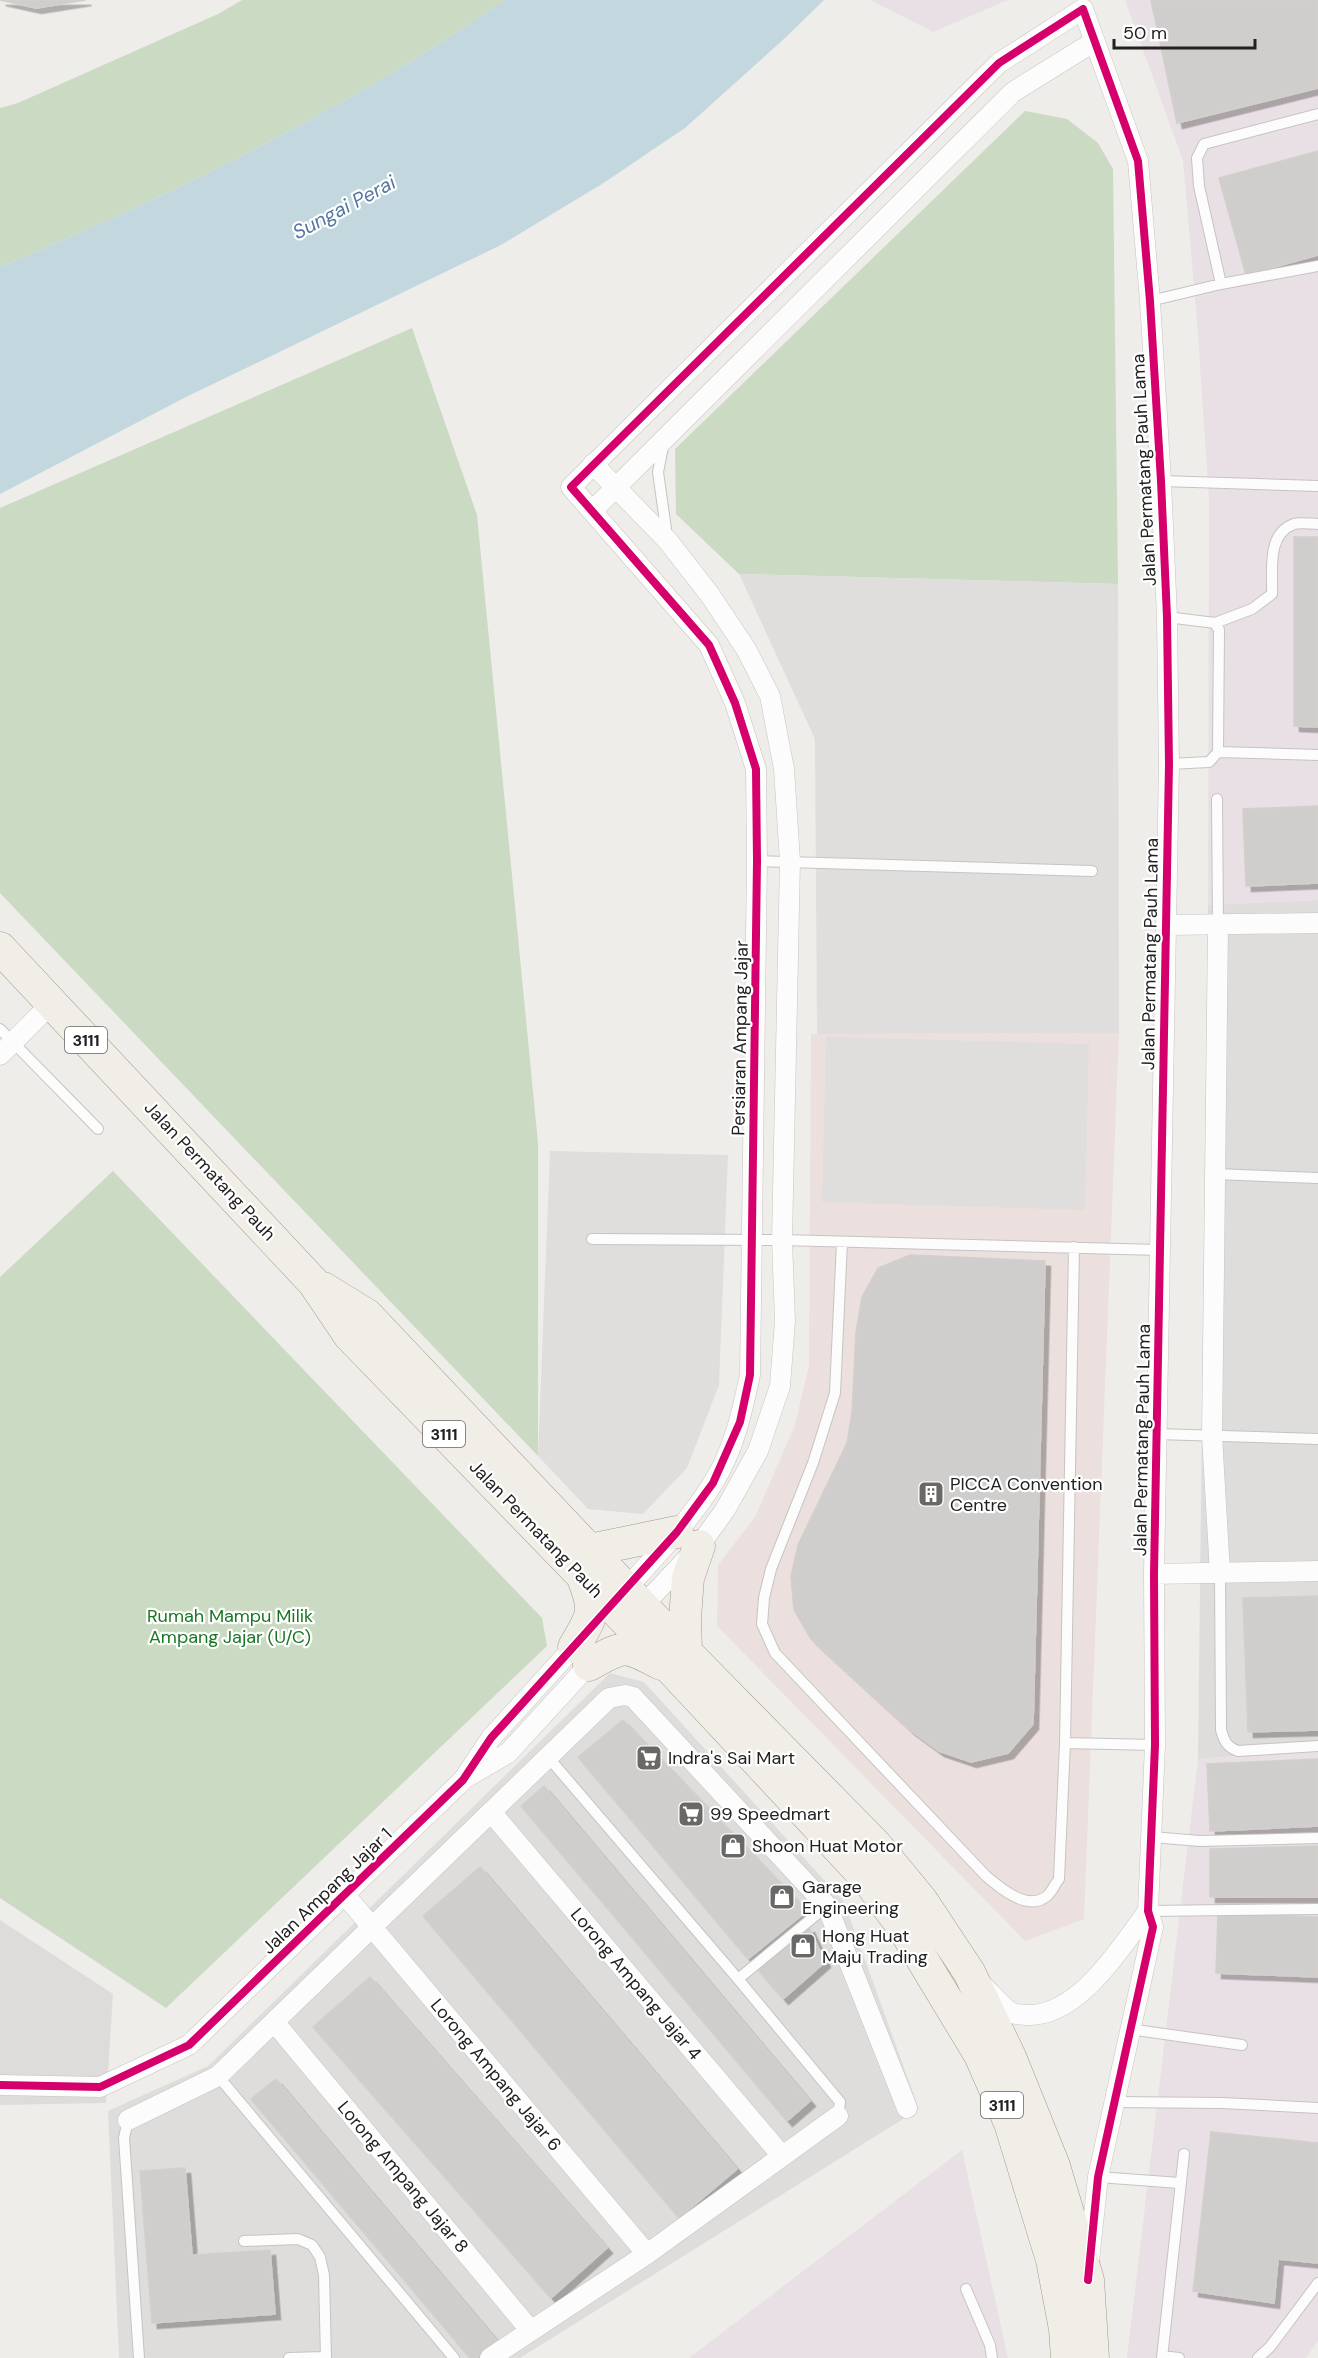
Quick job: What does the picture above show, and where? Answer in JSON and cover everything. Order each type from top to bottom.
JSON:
[{"type":"main road","name":"Jalan Permatang Pauh","points":[[0,948],[314,1283],[349,1335],[586,1564],[679,1661],[868,1880],[902,1926],[980,2055],[1010,2123],[1052,2260],[1065,2329],[1067,2358]]},
{"type":"main road","points":[[679,1661],[688,1578],[688,1539],[586,1564],[592,1600],[592,1617],[582,1656],[631,1648],[679,1661],[875,1844],[922,1902],[969,1972],[1010,2057],[1054,2166],[1088,2280],[1093,2358]]},
{"type":"street","name":"Jalan Permatang Pauh Lama","points":[[1087,5],[1095,41],[1138,161],[1150,301],[1161,481],[1167,617],[1169,765],[1154,1574],[1155,1745],[1148,1911],[1153,1927],[1098,2177],[1088,2280]]},
{"type":"street","points":[[593,464],[999,63],[1087,5]]},
{"type":"street","points":[[592,511],[1013,92],[1095,41]]},
{"type":"street","name":"Persiaran Ampang Jajar","points":[[627,1606],[688,1539],[725,1510],[758,1451],[780,1386],[785,1321],[782,1240],[790,861],[784,769],[770,696],[746,649],[710,595],[668,541],[593,464],[571,487],[709,645],[735,703],[756,769],[757,861],[750,1375],[740,1422],[688,1539]]},
{"type":"street","points":[[1166,925],[1318,923]]},
{"type":"street","points":[[1218,926],[1212,1436],[1220,1573]]},
{"type":"street","points":[[4,1042],[51,1005]]},
{"type":"street","points":[[1154,1574],[1318,1571]]},
{"type":"street","name":"Jalan Ampang Jajar 1","points":[[0,2085],[100,2087],[189,2045],[463,1780],[491,1738],[582,1656],[627,1606]]},
{"type":"street","points":[[128,2120],[218,2076],[609,1698],[625,1695],[633,1697],[827,1906],[907,2108]]},
{"type":"street","name":"Lorong Ampang Jajar 4","points":[[491,1812],[782,2156]]},
{"type":"street","name":"Lorong Ampang Jajar 6","points":[[345,1895],[647,2254]]},
{"type":"street","points":[[969,1972],[1013,2014],[1036,2015],[1061,2005],[1084,1990],[1110,1962],[1148,1911]]},
{"type":"street","name":"Lorong Ampang Jajar 8","points":[[275,2023],[531,2331]]},
{"type":"street","points":[[490,2358],[647,2254],[838,2116]]},
{"type":"lane","points":[[1221,284],[1199,186],[1197,158],[1204,144],[1318,114]]},
{"type":"lane","points":[[1150,301],[1221,284],[1318,266]]},
{"type":"lane","points":[[664,438],[658,472],[668,541]]},
{"type":"lane","points":[[1161,481],[1318,486]]},
{"type":"lane","points":[[1167,617],[1215,623],[1252,609],[1272,594],[1274,542],[1282,532],[1294,524],[1318,524]]},
{"type":"lane","points":[[1169,765],[1209,762],[1218,752],[1219,630],[1215,623]]},
{"type":"lane","points":[[1218,752],[1318,755]]},
{"type":"lane","points":[[1217,799],[1218,926]]},
{"type":"lane","points":[[757,861],[1092,871]]},
{"type":"lane","points":[[4,1042],[98,1129]]},
{"type":"lane","points":[[1215,1174],[1318,1178]]},
{"type":"lane","points":[[592,1239],[782,1240],[1160,1250]]},
{"type":"lane","points":[[842,1242],[835,1393],[813,1463],[771,1569],[764,1598],[762,1624],[775,1653],[986,1876],[1005,1893],[1029,1901],[1046,1897],[1059,1879],[1065,1743],[1074,1248]]},
{"type":"lane","points":[[1157,1434],[1318,1439]]},
{"type":"lane","points":[[1220,1573],[1221,1730],[1224,1740],[1229,1748],[1238,1751],[1318,1746]]},
{"type":"lane","points":[[1065,1743],[1155,1745]]},
{"type":"lane","points":[[548,1757],[840,2102],[838,2116]]},
{"type":"lane","points":[[1152,1837],[1200,1840],[1318,1838]]},
{"type":"lane","points":[[738,1979],[827,1906]]},
{"type":"lane","points":[[1148,1911],[1318,1909]]},
{"type":"lane","points":[[1129,2029],[1242,2045]]},
{"type":"lane","points":[[218,2076],[454,2358]]},
{"type":"lane","points":[[1114,2102],[1222,2103],[1318,2108]]},
{"type":"lane","points":[[128,2120],[124,2138],[139,2358]]},
{"type":"lane","points":[[1179,2358],[1162,2357],[1184,2154]]},
{"type":"lane","points":[[1098,2177],[1180,2184]]},
{"type":"lane","points":[[244,2241],[298,2239],[312,2245],[320,2257],[324,2275],[326,2358],[289,2358]]},
{"type":"lane","points":[[1258,2358],[1270,2347],[1318,2283]]},
{"type":"lane","points":[[966,2289],[990,2345],[992,2358]]},
{"type":"shaded area","points":[[870,0],[1008,0],[933,32]]},
{"type":"shaded area","points":[[1125,0],[1318,0],[1318,900],[1208,905],[1209,500],[1183,161]]},
{"type":"shaded area","points":[[739,574],[1118,584],[1119,1033],[817,1034],[815,739]]},
{"type":"shaded area","points":[[1318,900],[1318,1750],[1198,1759],[1208,905]]},
{"type":"shaded area","points":[[1119,1033],[1084,1919],[1025,1941],[717,1626],[718,1565],[755,1517],[795,1425],[809,1365],[811,1034]]},
{"type":"shaded area","points":[[826,1037],[1089,1044],[1085,1210],[822,1202]]},
{"type":"shaded area","points":[[550,1151],[728,1155],[719,1385],[687,1468],[643,1514],[588,1509],[538,1456]]},
{"type":"shaded area","points":[[610,1673],[644,1682],[844,1902],[919,2109],[520,2358],[119,2358],[108,2111],[208,2066]]},
{"type":"shaded area","points":[[1318,1750],[1318,2341],[1306,2358],[1127,2358],[1198,1759]]},
{"type":"shaded area","points":[[0,1920],[113,1994],[106,2103],[0,2105]]},
{"type":"shaded area","points":[[962,2150],[1008,2358],[689,2358]]},
{"type":"green space","points":[[242,0],[505,0],[385,77],[260,147],[131,210],[0,267],[0,108],[18,103],[218,14]]},
{"type":"green space","points":[[1025,111],[1067,119],[1098,143],[1113,169],[1118,584],[739,574],[676,514],[675,449]]},
{"type":"green space","points":[[412,328],[477,515],[538,1143],[538,1456],[0,893],[0,508]]},
{"type":"green space","name":"Rumah Mampu Milik Ampang Jajar (U/C)","points":[[113,1171],[542,1618],[547,1646],[166,2008],[0,1898],[0,1277]]},
{"type":"water","name":"Sungai Perai","points":[[505,0],[824,0],[685,128],[602,184],[501,245],[188,396],[0,494],[0,267],[131,210],[260,147],[385,77]]},
{"type":"building","points":[[0,0],[86,0],[36,8]]},
{"type":"building","points":[[1151,0],[1318,0],[1318,88],[1177,123]]},
{"type":"building","points":[[1318,151],[1318,255],[1246,275],[1219,178]]},
{"type":"building","points":[[1294,537],[1318,537],[1318,727],[1294,726]]},
{"type":"building","points":[[1318,806],[1318,883],[1246,886],[1243,809]]},
{"type":"building","name":"PICCA Convention Centre","points":[[910,1255],[1045,1261],[1033,1724],[1008,1753],[971,1762],[939,1751],[910,1730],[811,1639],[794,1610],[791,1576],[798,1545],[847,1443],[852,1413],[856,1332],[862,1297],[878,1268]]},
{"type":"building","points":[[1318,1596],[1318,1730],[1248,1732],[1243,1598]]},
{"type":"building","points":[[623,1720],[807,1911],[748,1959],[578,1757]]},
{"type":"building","points":[[1318,1759],[1318,1826],[1210,1831],[1207,1764]]},
{"type":"building","points":[[544,1786],[810,2101],[787,2121],[521,1806]]},
{"type":"building","points":[[1318,1846],[1318,1897],[1210,1897],[1210,1849]]},
{"type":"building","points":[[480,1867],[737,2169],[679,2218],[423,1916]]},
{"type":"building","points":[[1218,1913],[1318,1917],[1318,1977],[1216,1973]]},
{"type":"building","points":[[809,1927],[825,1962],[783,1999],[758,1970]]},
{"type":"building","points":[[370,1977],[607,2248],[551,2298],[313,2027]]},
{"type":"building","points":[[276,2079],[497,2341],[477,2358],[470,2358],[251,2099]]},
{"type":"building","points":[[1211,2132],[1318,2143],[1318,2263],[1278,2259],[1274,2303],[1193,2291]]},
{"type":"building","points":[[185,2168],[192,2255],[270,2250],[275,2314],[152,2323],[140,2171]]},
{"type":"cycle path","points":[[0,2085],[100,2087],[189,2045],[463,1780],[491,1738],[677,1532],[713,1483],[740,1422],[750,1375],[757,861],[756,769],[735,703],[709,645],[571,487],[999,63],[1083,9],[1138,161],[1150,301],[1161,481],[1167,617],[1169,764],[1154,1574],[1155,1745],[1148,1911],[1153,1927],[1098,2177],[1088,2280]]},
{"type":"place","name":"PICCA Convention Centre","points":[[931,1494]]},
{"type":"place","name":"Indra's Sai Mart","points":[[649,1758]]},
{"type":"place","name":"99 Speedmart","points":[[691,1814]]},
{"type":"place","name":"Shoon Huat Motor","points":[[733,1846]]},
{"type":"place","name":"Garage Engineering","points":[[782,1897]]},
{"type":"place","name":"Hong Huat Maju Trading","points":[[803,1946]]}]
